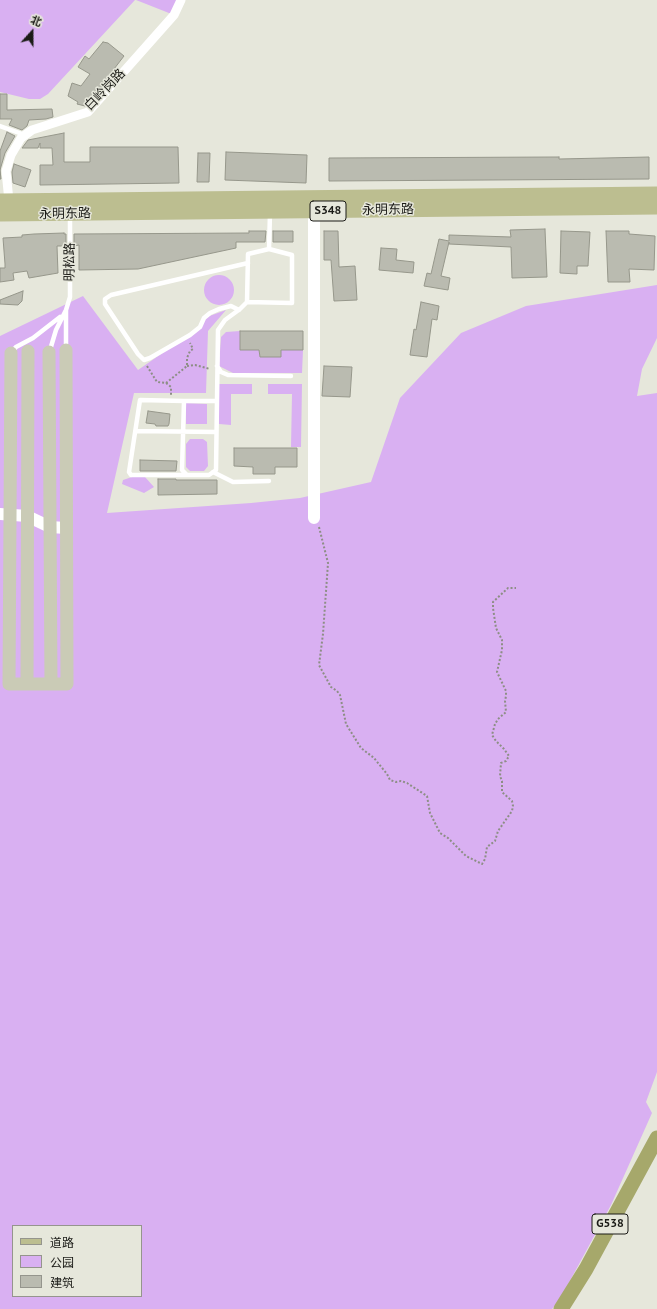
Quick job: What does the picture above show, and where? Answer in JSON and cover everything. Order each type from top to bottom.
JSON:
[{"type":"highway","name":"G538","points":[[561,1309],[586,1269],[657,1138]]},
{"type":"main road","name":"永明东路","points":[[0,214],[270,211],[314,204],[657,194]]},
{"type":"main road","name":"永明东路","points":[[4,201],[657,207]]},
{"type":"main road","points":[[11,354],[5,515],[9,684],[27,684],[51,678],[67,684],[66,350]]},
{"type":"main road","points":[[27,684],[28,351]]},
{"type":"main road","points":[[49,352],[51,678]]},
{"type":"main road","points":[[10,396],[28,386]]},
{"type":"main road","points":[[9,642],[27,582]]},
{"type":"main road","points":[[51,678],[55,652],[66,622]]},
{"type":"street","name":"白岭岗路","points":[[4,201],[6,171],[11,155],[21,138],[32,130],[88,112],[174,15],[181,0]]},
{"type":"street","points":[[314,204],[314,518]]},
{"type":"street","points":[[5,515],[27,516],[50,527],[66,528]]},
{"type":"lane","points":[[0,126],[25,135]]},
{"type":"lane","points":[[269,249],[270,211]]},
{"type":"lane","name":"明松路","points":[[49,352],[56,330],[70,297],[70,214]]},
{"type":"lane","points":[[217,401],[140,400],[129,472],[131,475],[210,475],[216,470],[216,432],[217,401],[218,330],[225,320],[240,310],[247,302],[248,254],[269,249],[292,255],[292,303],[247,302]]},
{"type":"lane","points":[[240,310],[231,306],[210,313],[204,318],[200,327],[185,338],[144,360],[138,354],[105,304],[105,298],[111,295],[248,263]]},
{"type":"lane","points":[[28,351],[30,343],[36,336],[65,311]]},
{"type":"lane","name":"明松路","points":[[65,311],[66,350]]},
{"type":"lane","points":[[11,354],[16,347],[36,336]]},
{"type":"lane","points":[[217,369],[228,375],[292,376]]},
{"type":"lane","points":[[184,401],[182,470],[187,475]]},
{"type":"lane","points":[[136,431],[216,432]]},
{"type":"lane","points":[[213,472],[233,482],[269,481]]},
{"type":"path","points":[[185,338],[193,349],[190,351],[187,358],[186,366]]},
{"type":"path","points":[[144,360],[158,382],[166,383],[171,387],[171,400]]},
{"type":"path","points":[[166,383],[186,366],[195,365],[217,369]]},
{"type":"path","points":[[314,518],[318,526],[328,563],[323,634],[318,665],[330,687],[337,691],[340,696],[346,724],[361,748],[374,758],[390,780],[407,783],[427,796],[430,813],[440,833],[448,838],[466,856],[482,864],[485,859],[487,847],[495,841],[498,831],[512,811],[513,806],[512,801],[502,792],[502,781],[500,776],[501,762],[506,761],[509,756],[492,735],[498,719],[506,712],[506,691],[497,672],[502,650],[502,640],[496,628],[493,602],[508,588],[516,588]]},
{"type":"green space","points":[[0,0],[135,0],[48,94],[40,99],[29,99],[0,92]]},
{"type":"green space","points":[[136,0],[181,0],[174,15]]},
{"type":"green space","points":[[219,275],[230,279],[234,290],[230,301],[219,305],[208,301],[204,290],[208,279]]},
{"type":"green space","points":[[657,285],[657,338],[642,369],[637,396],[657,393],[657,1072],[646,1102],[652,1113],[611,1205],[559,1301],[552,1309],[0,1309],[0,336],[83,296],[138,370],[200,327],[204,318],[226,310],[208,331],[206,393],[134,393],[107,513],[300,498],[371,482],[400,398],[461,333],[526,306]]},
{"type":"green space","points":[[240,331],[240,350],[259,350],[260,357],[281,357],[281,350],[303,350],[302,373],[233,373],[219,366],[221,337],[226,332]]},
{"type":"green space","points":[[219,384],[252,384],[252,394],[231,394],[231,425],[219,424]]},
{"type":"green space","points":[[268,384],[302,384],[301,447],[291,447],[292,394],[268,394]]},
{"type":"green space","points":[[186,403],[207,404],[207,424],[186,424]]},
{"type":"green space","points":[[190,439],[203,439],[207,442],[208,466],[204,471],[190,471],[186,467],[186,444]]},
{"type":"green space","points":[[135,476],[145,477],[154,487],[144,493],[122,484],[123,480]]},
{"type":"building","points":[[103,42],[108,43],[124,56],[107,81],[85,106],[77,104],[78,102],[68,96],[72,83],[81,86],[90,74],[78,67],[85,56],[89,59]]},
{"type":"building","points":[[0,94],[7,94],[7,110],[52,109],[53,117],[29,120],[27,126],[22,130],[9,125],[12,119],[0,119]]},
{"type":"building","points":[[7,132],[15,136],[5,153],[0,170],[0,151]]},
{"type":"building","points":[[64,133],[64,162],[90,162],[90,147],[178,147],[179,183],[40,185],[40,165],[53,165],[52,148],[40,148],[40,143],[38,148],[22,148],[28,140]]},
{"type":"building","points":[[226,152],[307,155],[306,183],[225,180]]},
{"type":"building","points":[[198,153],[210,153],[209,182],[197,182]]},
{"type":"building","points":[[559,157],[559,159],[649,157],[649,179],[329,181],[329,158]]},
{"type":"building","points":[[14,164],[31,170],[25,187],[13,183],[12,172]]},
{"type":"building","points":[[545,229],[547,277],[512,278],[511,247],[449,244],[449,242],[441,276],[450,278],[448,290],[424,286],[427,273],[431,274],[439,239],[449,241],[449,235],[511,237],[510,230]]},
{"type":"building","points":[[249,231],[266,231],[265,242],[236,242],[236,248],[138,269],[79,270],[79,245],[74,246],[74,234],[249,233]]},
{"type":"building","points":[[273,231],[293,231],[293,242],[273,242]]},
{"type":"building","points":[[324,231],[338,231],[339,267],[355,266],[357,300],[334,301],[331,260],[324,260]]},
{"type":"building","points":[[561,231],[590,232],[588,266],[577,266],[577,274],[560,273]]},
{"type":"building","points":[[606,231],[629,231],[629,234],[655,236],[654,270],[629,269],[630,282],[608,282]]},
{"type":"building","points":[[34,234],[66,234],[66,246],[57,246],[58,273],[29,278],[27,271],[13,273],[14,280],[0,282],[0,268],[5,268],[3,238],[22,237],[22,235]]},
{"type":"building","points":[[381,248],[397,249],[396,260],[414,262],[413,273],[379,270]]},
{"type":"building","points":[[23,291],[22,301],[18,305],[0,304],[0,300]]},
{"type":"building","points":[[421,302],[439,306],[437,320],[432,319],[427,357],[410,355],[414,329],[416,330]]},
{"type":"building","points":[[240,331],[303,331],[303,350],[281,350],[281,357],[260,357],[259,350],[240,350]]},
{"type":"building","points":[[324,366],[352,367],[350,397],[322,396]]},
{"type":"building","points":[[148,411],[170,414],[168,426],[156,426],[155,424],[146,423]]},
{"type":"building","points":[[234,448],[297,448],[297,467],[275,467],[275,474],[253,474],[253,467],[234,466]]},
{"type":"building","points":[[140,460],[177,461],[176,471],[140,471]]},
{"type":"building","points":[[158,479],[217,480],[217,494],[158,495]]}]
